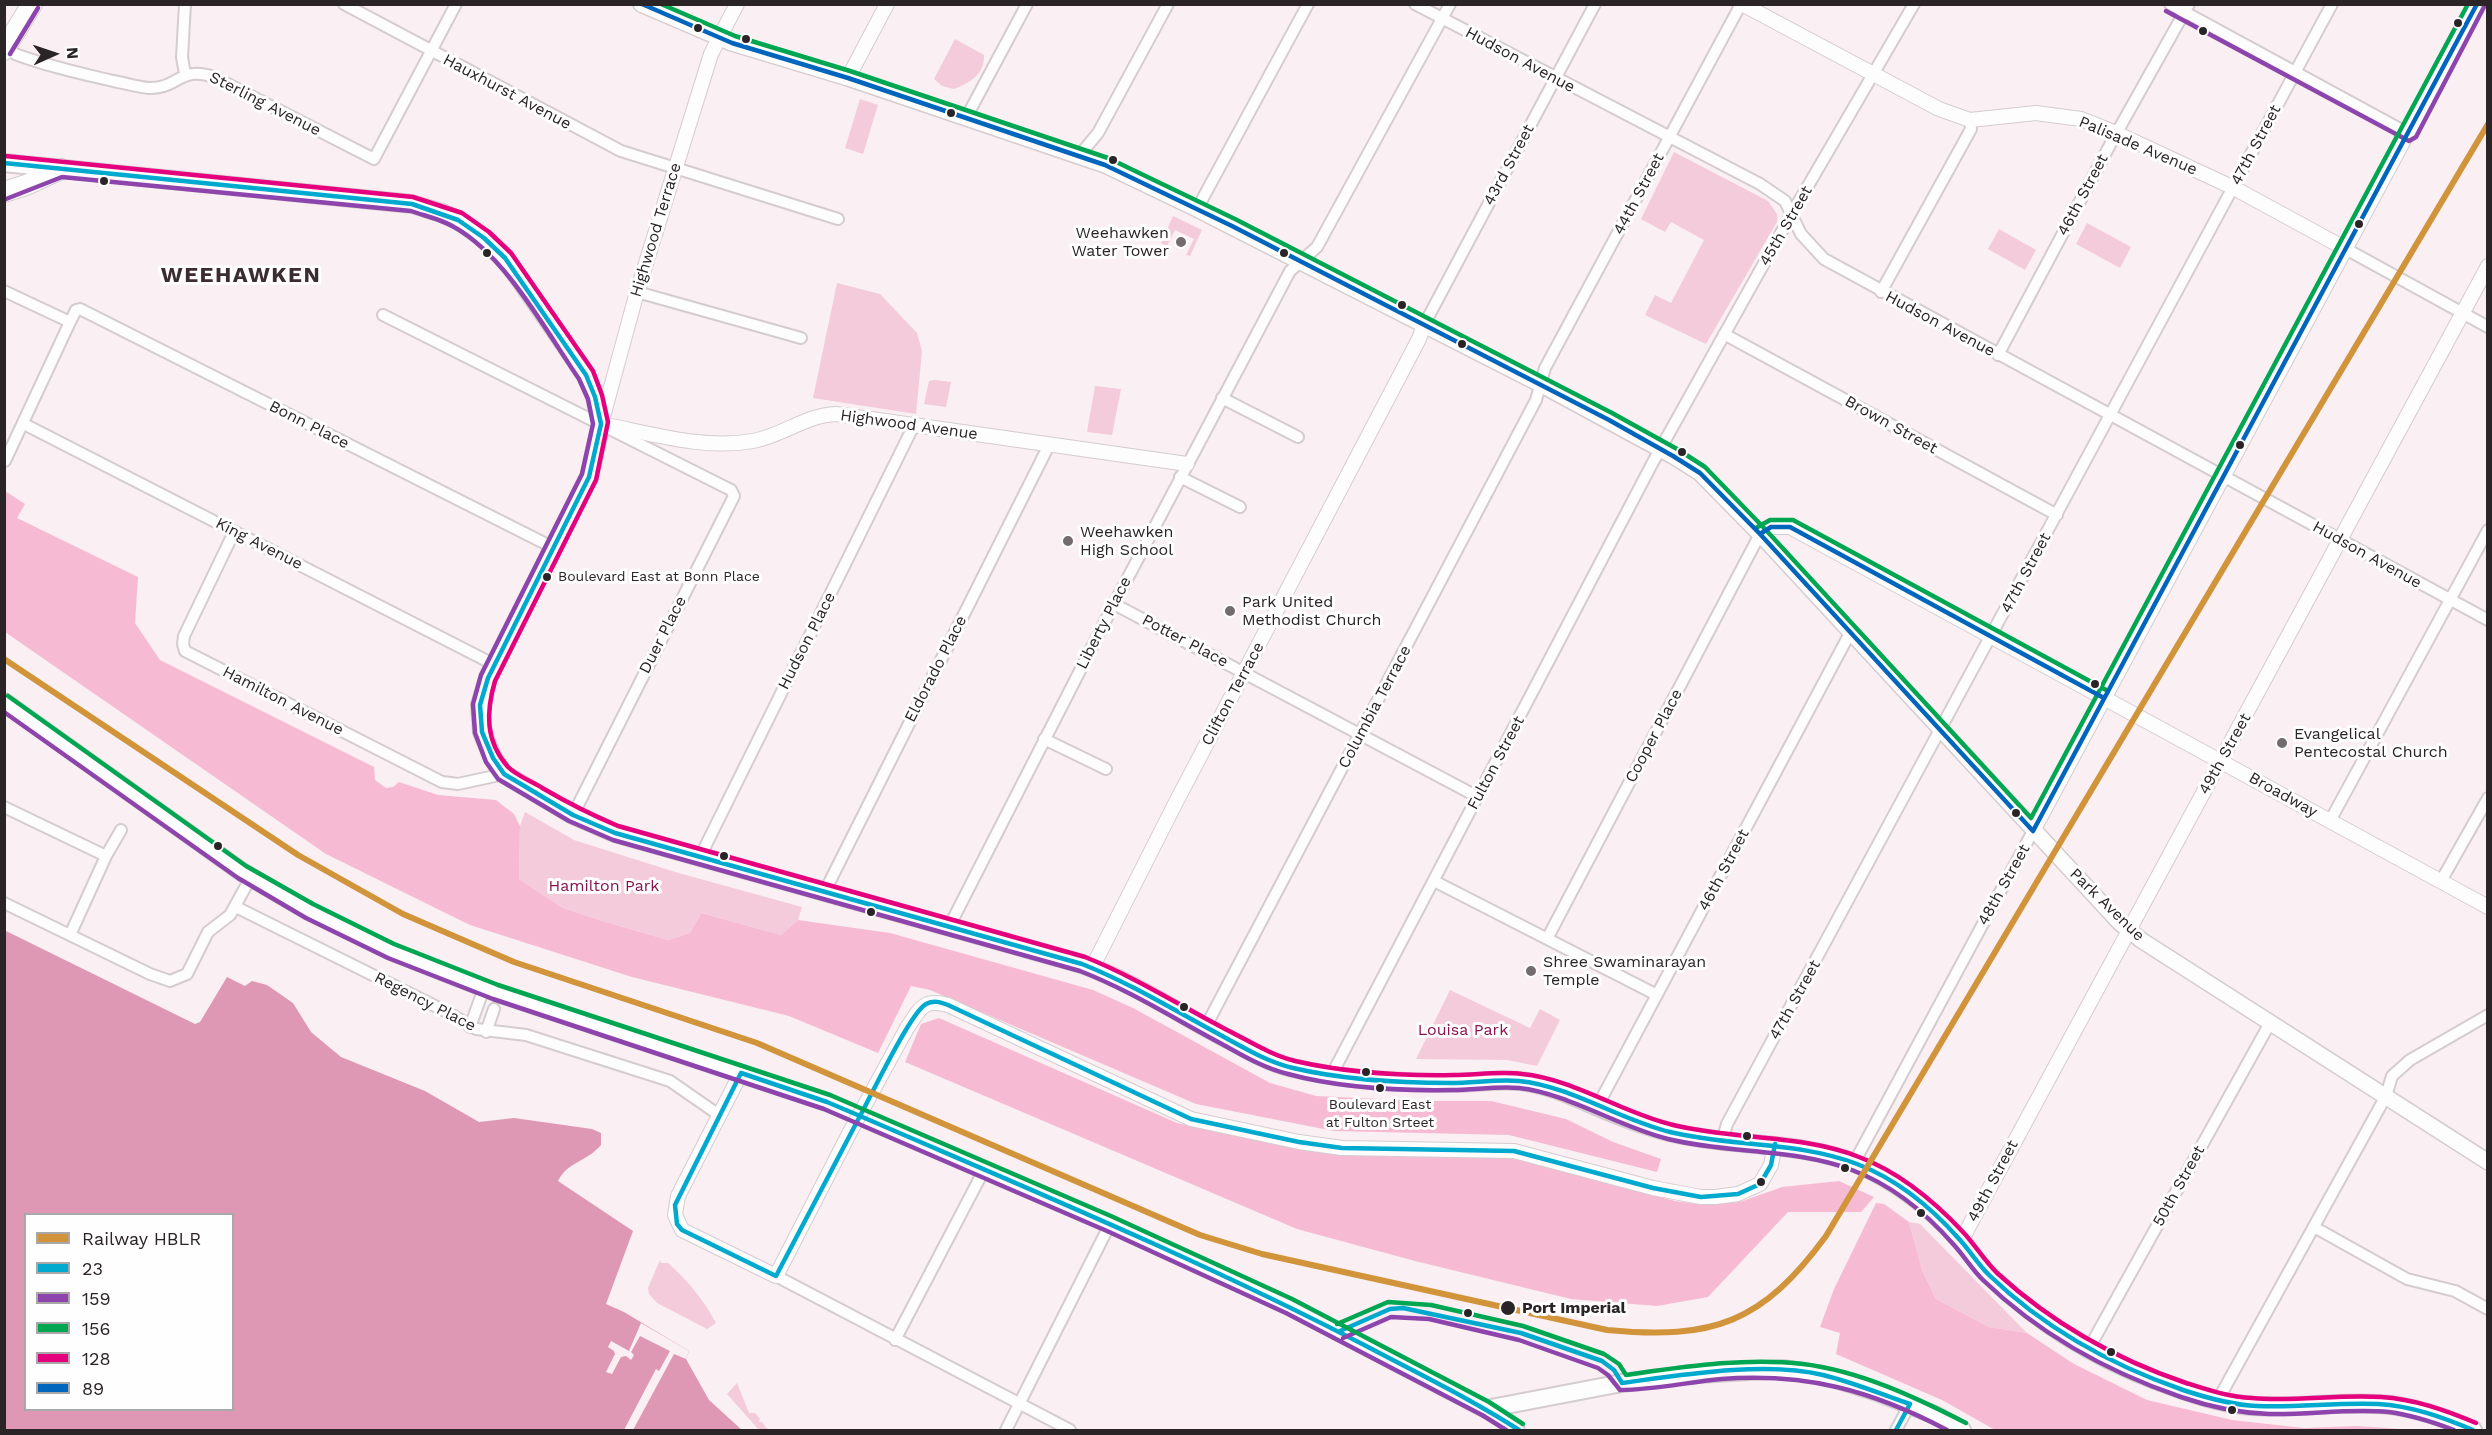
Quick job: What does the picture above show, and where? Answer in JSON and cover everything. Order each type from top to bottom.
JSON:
[{"type":"highway","points":[[10,52],[32,4]]},
{"type":"highway","points":[[4,192],[61,169]]},
{"type":"main road","name":"Park Avenue","points":[[640,4],[718,38],[848,78],[1105,165],[1197,209],[1540,384],[1700,473],[1760,534],[2033,831],[2129,930],[2141,940],[2487,1162]]},
{"type":"main road","points":[[4,163],[412,204],[442,213],[484,238],[499,251],[518,274],[586,375],[601,424],[589,477],[488,678],[480,705],[482,732],[493,758],[504,774],[573,816],[615,833],[1092,968],[1121,980],[1252,1052],[1286,1066],[1331,1076],[1449,1083],[1519,1081],[1557,1089],[1633,1121],[1666,1130],[1722,1141],[1775,1144],[1854,1163],[1899,1188],[1932,1213],[1961,1241],[1986,1272],[2030,1312],[2088,1350],[2154,1380],[2234,1404],[2397,1406],[2426,1411],[2473,1431]]},
{"type":"main road","points":[[4,702],[204,846],[251,877],[309,911],[391,951],[484,988],[827,1102],[1110,1224],[1289,1306],[1486,1409],[1622,1383],[1683,1375],[1782,1370],[1823,1376],[1910,1404],[1962,1431]]},
{"type":"street","points":[[185,4],[182,57],[185,74]]},
{"type":"street","name":"Hauxhurst Avenue","points":[[344,4],[621,151],[838,219]]},
{"type":"street","points":[[432,51],[456,4]]},
{"type":"street","name":"Highwood Terrace","points":[[601,424],[637,292],[711,54],[737,4]]},
{"type":"street","points":[[848,78],[887,4]]},
{"type":"street","points":[[966,118],[1027,4]]},
{"type":"street","points":[[1078,157],[1098,133],[1168,4]]},
{"type":"street","points":[[1197,209],[1308,4]]},
{"type":"street","name":"Hudson Avenue","points":[[1415,4],[1760,184],[1785,201],[1801,234],[1824,259],[1881,292],[2487,620]]},
{"type":"street","name":"Liberty Place","points":[[949,927],[1180,477],[1290,271],[1317,247],[1450,4]]},
{"type":"street","name":"43rd Street","points":[[1424,325],[1595,4]]},
{"type":"street","name":"Palisade Avenue","points":[[1742,4],[1873,76],[1939,109],[1970,120],[2036,113],[2059,115],[2081,119],[2116,133],[2234,188],[2487,327]]},
{"type":"street","name":"44th Street","points":[[1540,384],[1545,368],[1742,4]]},
{"type":"street","name":"45th Street","points":[[1660,449],[1791,215],[1914,4]]},
{"type":"street","points":[[2170,4],[2186,8],[2409,134]]},
{"type":"street","name":"47th Street","points":[[1722,1141],[1727,1124],[2332,4]]},
{"type":"street","name":"48th Street","points":[[1854,1163],[2477,4]]},
{"type":"street","name":"46th Street","points":[[1998,355],[2116,133],[2186,8]]},
{"type":"street","name":"Sterling Avenue","points":[[10,52],[52,68],[148,88],[165,87],[185,74],[201,72],[374,159],[432,51]]},
{"type":"street","points":[[1881,292],[1971,129],[1970,120]]},
{"type":"street","name":"49th Street","points":[[1961,1241],[2487,266]]},
{"type":"street","points":[[4,291],[70,322],[24,424],[4,461]]},
{"type":"street","points":[[637,292],[801,338]]},
{"type":"street","name":"Bonn Place","points":[[70,322],[76,310],[80,309],[554,548]]},
{"type":"street","points":[[382,315],[601,424]]},
{"type":"street","name":"Clifton Terrace","points":[[1092,968],[1169,815],[1419,339],[1424,325]]},
{"type":"street","name":"Brown Street","points":[[1724,334],[2057,515]]},
{"type":"street","name":"Columbia Terrace","points":[[1205,1028],[1536,400],[1540,384]]},
{"type":"street","points":[[1222,399],[1298,436]]},
{"type":"street","name":"Highwood Avenue","points":[[601,424],[723,445],[756,441],[822,414],[836,414],[1187,464]]},
{"type":"street","name":"King Avenue","points":[[24,424],[495,664]]},
{"type":"street","name":"Duer Place","points":[[573,816],[734,496],[731,490],[601,424]]},
{"type":"street","name":"Hudson Place","points":[[700,857],[914,425]]},
{"type":"street","name":"Eldorado Place","points":[[824,893],[1049,445]]},
{"type":"street","name":"Fulton Street","points":[[1331,1076],[1660,449]]},
{"type":"street","points":[[1180,477],[1240,507]]},
{"type":"street","name":"Broadway","points":[[1760,534],[1771,527],[1790,527],[2487,907]]},
{"type":"street","points":[[2330,821],[2487,530]]},
{"type":"street","name":"Hamilton Avenue","points":[[234,532],[184,636],[185,651],[442,782],[458,784],[504,774]]},
{"type":"street","name":"Cooper Place","points":[[1548,938],[1760,534]]},
{"type":"street","name":"Potter Place","points":[[1114,604],[1478,797]]},
{"type":"street","name":"46th Street","points":[[1597,1107],[1850,633]]},
{"type":"street","points":[[1044,739],[1106,769]]},
{"type":"street","points":[[2441,881],[2487,798]]},
{"type":"street","points":[[4,807],[106,856]]},
{"type":"street","points":[[70,935],[106,856],[121,830]]},
{"type":"street","points":[[4,903],[150,974],[170,981],[187,974],[208,932],[230,915],[251,877]]},
{"type":"street","points":[[1434,881],[1657,995]]},
{"type":"street","name":"Regency Place","points":[[236,907],[449,1013],[470,1027],[486,1032],[526,1035],[670,1081],[719,1115]]},
{"type":"street","points":[[470,1027],[484,988]]},
{"type":"street","points":[[776,1276],[850,1132],[907,1028],[924,1005],[935,1001],[948,1005],[1191,1119],[1299,1142],[1341,1148],[1514,1151],[1653,1188],[1701,1197],[1738,1194],[1760,1184],[1771,1165],[1775,1144]]},
{"type":"street","points":[[486,1032],[494,1009]]},
{"type":"street","points":[[2218,1400],[2386,1096],[2392,1076],[2410,1060],[2487,1015]]},
{"type":"street","name":"50th Street","points":[[2088,1350],[2270,1023]]},
{"type":"street","points":[[741,1072],[678,1196],[675,1215],[682,1230],[776,1276],[1070,1431]]},
{"type":"street","points":[[895,1340],[984,1170]]},
{"type":"street","points":[[1006,1431],[1110,1224]]},
{"type":"street","points":[[2314,1227],[2407,1279],[2455,1291],[2487,1309]]},
{"type":"street","points":[[1896,1431],[1910,1404]]},
{"type":"street","points":[[1502,1426],[1513,1405]]},
{"type":"street","points":[[1486,1409],[1502,1426],[1519,1431]]},
{"type":"green space","points":[[955,39],[984,55],[984,62],[975,77],[954,89],[942,86],[934,79]]},
{"type":"green space","points":[[860,99],[878,105],[863,154],[845,148]]},
{"type":"green space","points":[[1674,152],[1768,201],[1777,214],[1777,222],[1706,344],[1645,315],[1655,295],[1671,303],[1704,240],[1671,222],[1665,232],[1641,219]]},
{"type":"green space","points":[[1173,216],[1202,230],[1190,256],[1186,255],[1194,239],[1175,230],[1167,246],[1161,243]]},
{"type":"green space","points":[[2087,223],[2131,247],[2120,268],[2076,244]]},
{"type":"green space","points":[[1999,229],[2036,250],[2025,270],[1988,249]]},
{"type":"green space","points":[[837,283],[880,294],[917,333],[922,351],[916,414],[813,398]]},
{"type":"green space","points":[[929,381],[951,382],[946,407],[924,404]]},
{"type":"green space","points":[[1095,386],[1121,389],[1112,435],[1087,432]]},
{"type":"green space","name":"Hamilton Park","points":[[525,812],[574,840],[675,872],[802,907],[798,920],[781,935],[701,913],[690,933],[668,940],[563,908],[519,879],[520,826]]},
{"type":"green space","name":"Louisa Park","points":[[1450,990],[1530,1028],[1540,1009],[1560,1020],[1537,1066],[1507,1060],[1416,1059]]},
{"type":"green space","points":[[1909,1222],[1920,1224],[2027,1333],[1989,1327],[1936,1299],[1922,1270]]},
{"type":"green space","points":[[660,1260],[661,1263],[668,1263],[689,1284],[716,1323],[707,1329],[657,1303],[649,1294],[648,1288]]},
{"type":"green space","points":[[737,1383],[749,1413],[755,1413],[760,1419],[759,1422],[762,1422],[768,1430],[759,1430],[727,1394]]},
{"type":"shaded area","points":[[5,491],[25,504],[17,518],[138,577],[135,623],[160,660],[374,767],[375,780],[386,788],[393,787],[399,782],[438,795],[496,800],[514,814],[520,826],[519,879],[563,908],[668,940],[690,933],[701,913],[781,935],[798,920],[890,933],[1093,990],[1133,1008],[1270,1083],[1316,1096],[1422,1101],[1491,1101],[1566,1119],[1613,1142],[1661,1159],[1657,1172],[1509,1135],[1334,1131],[1196,1104],[930,990],[911,986],[878,1053],[789,1016],[632,977],[470,925],[326,854],[5,632]]},
{"type":"shaded area","points":[[4,930],[195,1024],[200,1022],[227,977],[245,986],[252,981],[267,985],[293,1003],[311,1032],[341,1057],[425,1091],[479,1122],[514,1118],[592,1129],[601,1133],[601,1145],[590,1155],[572,1165],[558,1181],[633,1231],[606,1304],[624,1312],[689,1351],[686,1359],[709,1400],[742,1430],[5,1430]]},
{"type":"shaded area","points":[[939,1018],[1177,1123],[1258,1140],[1352,1155],[1496,1156],[1540,1164],[1675,1201],[1696,1204],[1740,1202],[1782,1187],[1839,1181],[1874,1197],[1861,1212],[1788,1212],[1708,1297],[1657,1306],[1571,1299],[1297,1229],[905,1062],[921,1024]]},
{"type":"shaded area","points":[[1876,1203],[1884,1204],[1909,1222],[1922,1270],[1936,1299],[1989,1327],[2027,1333],[2074,1364],[2147,1400],[2232,1420],[2304,1428],[2357,1426],[2415,1430],[1995,1430],[1942,1400],[1836,1354],[1840,1333],[1820,1327],[1834,1289]]},
{"type":"pier","points":[[641,1323],[689,1351],[686,1359],[674,1354],[633,1430],[624,1430],[656,1369],[659,1371],[670,1351],[640,1336],[631,1352],[634,1355],[631,1360],[626,1356],[621,1357],[612,1374],[606,1372],[615,1354],[608,1347],[611,1341],[629,1351]]},
{"type":"rail line","name":"HBLR","points":[[4,659],[298,855],[403,914],[514,962],[757,1043],[1200,1235],[1262,1254],[1607,1330],[1677,1332],[1706,1328],[1733,1319],[1757,1307],[1780,1289],[1826,1236],[2488,124]]},
{"type":"transit line","name":"89","points":[[642,4],[732,43],[848,78],[1105,165],[1232,226],[1609,420],[1673,456],[1700,473],[1760,534],[2033,831],[2477,4]]},
{"type":"transit line","name":"156","points":[[661,4],[735,36],[850,71],[1108,158],[1235,219],[1612,413],[1677,449],[1705,467],[1765,529],[2031,818],[2468,4]]},
{"type":"transit line","name":"159","points":[[2166,11],[2409,141],[2416,137],[2484,7]]},
{"type":"transit line","name":"159","points":[[10,54],[38,8]]},
{"type":"transit line","name":"128","points":[[5,156],[413,197],[462,213],[489,232],[511,253],[593,371],[602,395],[608,422],[596,480],[495,681],[490,704],[491,737],[500,757],[508,767],[571,804],[618,826],[1085,957],[1139,982],[1260,1047],[1295,1061],[1374,1073],[1434,1075],[1505,1073],[1541,1077],[1673,1125],[1696,1130],[1814,1144],[1859,1157],[1874,1163],[1915,1188],[1952,1220],[1997,1273],[2040,1308],[2086,1338],[2134,1363],[2210,1391],[2235,1396],[2268,1399],[2365,1396],[2393,1398],[2429,1406],[2476,1423]]},
{"type":"transit line","name":"23","points":[[4,163],[412,204],[458,220],[484,238],[505,258],[586,375],[595,397],[601,424],[589,477],[488,678],[480,705],[482,732],[493,758],[504,774],[573,815],[615,833],[1082,964],[1137,989],[1257,1055],[1293,1068],[1351,1078],[1391,1081],[1451,1083],[1519,1081],[1538,1084],[1670,1132],[1693,1137],[1811,1151],[1857,1164],[1899,1186],[1925,1206],[1964,1244],[1989,1275],[2032,1312],[2104,1357],[2130,1369],[2183,1390],[2228,1403],[2272,1406],[2391,1405],[2427,1413],[2473,1430]]},
{"type":"transit line","name":"159","points":[[6,199],[62,177],[411,211],[454,227],[490,256],[523,296],[579,379],[588,399],[593,424],[582,474],[481,675],[473,704],[475,733],[486,762],[498,779],[569,821],[613,840],[1080,971],[1133,996],[1253,1061],[1288,1074],[1328,1083],[1390,1089],[1460,1090],[1502,1087],[1537,1091],[1556,1096],[1649,1134],[1668,1139],[1714,1147],[1784,1154],[1852,1170],[1895,1192],[1920,1212],[1944,1233],[1983,1280],[2027,1318],[2076,1349],[2127,1376],[2192,1401],[2236,1411],[2269,1414],[2389,1412],[2422,1419],[2454,1430]]},
{"type":"transit line","name":"156","points":[[1756,528],[1770,520],[1793,520],[2108,691]]},
{"type":"transit line","name":"89","points":[[1760,534],[1771,527],[1790,527],[2104,698]]},
{"type":"transit line","name":"156","points":[[8,696],[246,866],[313,904],[394,944],[498,985],[830,1095],[1113,1217],[1292,1299],[1489,1402],[1523,1424]]},
{"type":"transit line","name":"159","points":[[4,712],[238,878],[306,918],[388,958],[493,999],[824,1109],[1107,1231],[1286,1313],[1482,1415],[1506,1430]]},
{"type":"transit line","name":"23","points":[[860,1116],[910,1022],[926,1004],[940,1002],[1191,1119],[1299,1142],[1342,1148],[1514,1151],[1653,1188],[1701,1197],[1738,1194],[1760,1184],[1771,1165],[1775,1144]]},
{"type":"transit line","name":"23","points":[[741,1073],[827,1102],[860,1116],[776,1276],[682,1230],[677,1224],[675,1205],[741,1073]]},
{"type":"transit line","name":"23","points":[[860,1116],[1116,1227],[1306,1315],[1426,1377],[1519,1430]]},
{"type":"transit line","name":"156","points":[[1337,1324],[1388,1302],[1431,1305],[1523,1326],[1604,1354],[1619,1364],[1626,1375],[1737,1362],[1803,1364],[1824,1367],[1887,1386],[1966,1423]]},
{"type":"transit line","name":"23","points":[[1340,1331],[1390,1309],[1403,1308],[1521,1333],[1602,1361],[1614,1370],[1622,1383],[1696,1373],[1749,1369],[1800,1371],[1823,1375],[1910,1404],[1896,1430]]},
{"type":"transit line","name":"159","points":[[1343,1338],[1391,1317],[1429,1319],[1519,1340],[1598,1368],[1608,1375],[1620,1390],[1721,1379],[1782,1379],[1810,1382],[1838,1387],[1892,1404],[1947,1430]]},
{"type":"place","name":"Weehawken Water Tower","points":[[1181,242]]},
{"type":"place","name":"Weehawken High School","points":[[1068,541]]},
{"type":"place","name":"Boulevard East at Bonn Place","points":[[547,577]]},
{"type":"place","name":"Park United Methodist Church","points":[[1230,611]]},
{"type":"place","name":"Evangelical Pentecostal Church","points":[[2282,743]]},
{"type":"place","name":"Shree Swaminarayan Temple","points":[[1531,971]]},
{"type":"place","name":"Boulevard East at Fulton Srteet","points":[[1380,1088]]},
{"type":"place","name":"Port Imperial","points":[[1508,1308]]},
{"type":"district","name":"WEEHAWKEN","points":[[241,276]]}]
